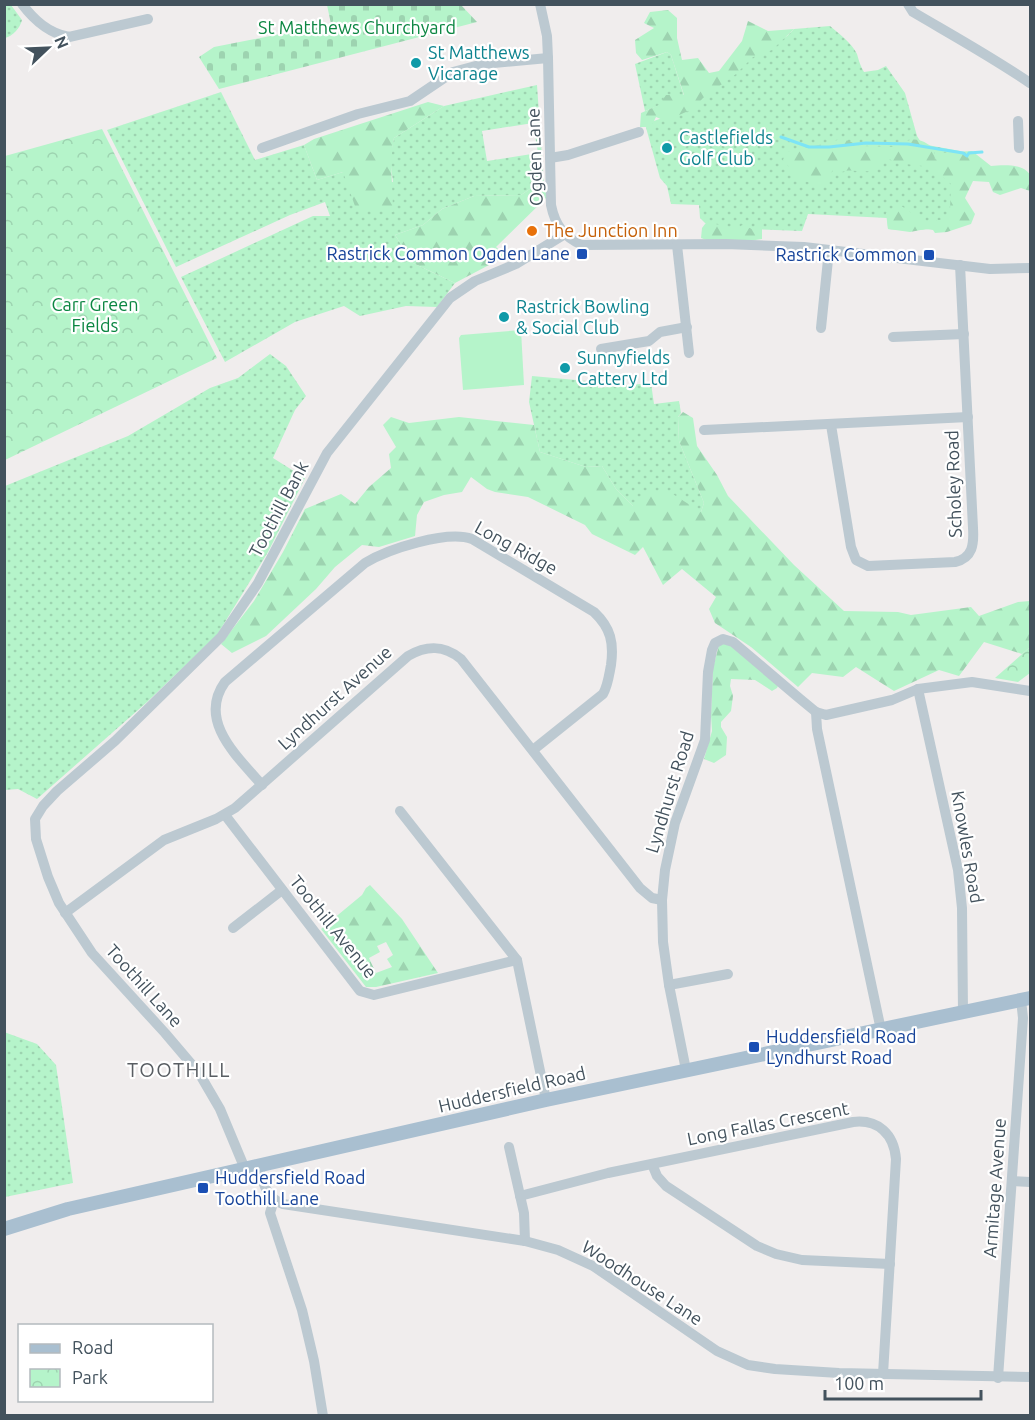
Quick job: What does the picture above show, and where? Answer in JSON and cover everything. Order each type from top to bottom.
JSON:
[{"type":"main road","name":"Huddersfield Road","points":[[4,1229],[68,1209],[546,1100],[1026,999]]},
{"type":"street","points":[[22,4],[34,20],[61,35],[69,36],[148,19]]},
{"type":"street","name":"Ogden Lane","points":[[540,4],[547,36],[551,205],[556,222],[565,234]]},
{"type":"street","points":[[908,4],[913,12],[1002,63],[1030,83]]},
{"type":"street","points":[[262,148],[358,114],[410,101],[453,72],[483,64],[548,58]]},
{"type":"street","points":[[1018,121],[1019,148]]},
{"type":"street","points":[[550,158],[568,155],[639,132]]},
{"type":"street","points":[[1018,134],[1030,133]]},
{"type":"street","points":[[565,234],[582,245],[726,244],[829,250],[990,269],[1030,268]]},
{"type":"street","name":"Toothill Bank","points":[[35,819],[57,791],[124,733],[221,637],[258,583],[327,453],[450,298],[475,282],[516,264],[565,234]]},
{"type":"street","points":[[677,245],[689,353]]},
{"type":"street","points":[[821,328],[829,250]]},
{"type":"street","name":"Scholey Road","points":[[831,425],[851,547],[856,560],[868,566],[955,562],[968,556],[974,541],[960,265]]},
{"type":"street","points":[[601,349],[650,340],[660,333],[687,327]]},
{"type":"street","points":[[893,337],[964,334]]},
{"type":"street","points":[[704,430],[968,417]]},
{"type":"street","name":"Long Ridge","points":[[262,785],[229,746],[218,728],[217,701],[222,686],[365,563],[387,552],[446,536],[472,539],[594,612],[602,619],[610,632],[613,653],[608,682],[603,694],[533,750]]},
{"type":"street","name":"Lyndhurst Road","points":[[686,1070],[669,985],[663,942],[662,900],[671,837],[705,740],[708,672],[715,643],[723,639],[733,642],[816,712]]},
{"type":"street","name":"Lyndhurst Avenue","points":[[65,913],[164,840],[225,815],[408,656],[430,647],[445,649],[461,659],[640,888],[652,898],[662,900]]},
{"type":"street","points":[[881,1030],[817,729],[816,712],[832,715],[898,698],[915,690],[972,682],[1030,691]]},
{"type":"street","name":"Knowles Road","points":[[915,690],[958,870],[962,908],[963,1013]]},
{"type":"street","points":[[400,811],[517,960],[546,1100]]},
{"type":"street","name":"Toothill Avenue","points":[[225,815],[360,991],[374,995],[517,960]]},
{"type":"street","name":"Toothill Lane","points":[[35,819],[36,838],[44,867],[65,913],[92,953],[199,1073],[251,1167]]},
{"type":"street","points":[[233,928],[282,890]]},
{"type":"street","points":[[669,985],[728,974]]},
{"type":"street","name":"Armitage Avenue","points":[[998,1378],[1026,999]]},
{"type":"street","name":"Long Fallas Crescent","points":[[520,1196],[608,1173],[853,1122],[868,1122],[877,1125],[888,1135],[895,1151],[883,1374]]},
{"type":"street","points":[[509,1147],[525,1219],[525,1241]]},
{"type":"street","points":[[652,1164],[657,1176],[666,1186],[767,1250],[802,1260],[890,1264]]},
{"type":"street","points":[[251,1167],[274,1200],[270,1213],[302,1310],[314,1361],[323,1416]]},
{"type":"street","points":[[1012,1181],[1030,1182]]},
{"type":"street","name":"Woodhouse Lane","points":[[274,1200],[286,1204],[525,1241],[558,1250],[593,1266],[717,1351],[741,1362],[774,1369],[998,1378],[1030,1377]]},
{"type":"green space","points":[[5,4],[11,5],[22,20],[16,31],[5,38]]},
{"type":"green space","name":"St Matthews Churchyard","points":[[327,5],[461,5],[477,22],[219,89],[199,57],[214,47],[331,24]]},
{"type":"green space","points":[[668,10],[677,18],[677,38],[682,60],[698,58],[709,73],[719,71],[742,41],[748,21],[768,31],[794,29],[772,50],[753,57],[693,109],[665,121],[656,117],[651,127],[640,127],[641,113],[659,105],[666,95],[684,95],[671,55],[667,52],[642,60],[636,53],[635,40],[654,28],[644,23],[650,12]]},
{"type":"green space","name":"Castlefields Golf Club","points":[[830,26],[855,50],[864,72],[886,66],[905,93],[917,136],[922,144],[960,151],[964,223],[945,227],[898,230],[888,229],[887,218],[808,214],[802,231],[752,229],[716,234],[700,218],[699,205],[671,204],[667,186],[660,178],[645,124],[680,112],[731,70],[787,36],[794,29]]},
{"type":"green space","points":[[667,52],[671,55],[684,96],[645,111],[635,64]]},
{"type":"green space","points":[[537,85],[544,186],[537,184],[521,195],[474,196],[442,209],[423,225],[395,235],[413,263],[455,283],[437,307],[406,306],[360,316],[344,306],[295,322],[225,362],[181,277],[313,216],[330,216],[325,202],[290,215],[176,267],[107,130],[221,92],[255,160],[304,145],[317,180],[343,172],[393,182],[390,158],[394,138],[444,106]],"holes":[[[533,123],[538,153],[487,161],[482,131]]]},
{"type":"green space","points":[[428,102],[444,106],[394,138],[391,166],[393,212],[356,209],[343,172],[317,180],[304,145],[314,139]]},
{"type":"green space","name":"Carr Green Fields","points":[[102,129],[217,358],[5,460],[5,156]]},
{"type":"green space","points":[[841,138],[861,146],[899,147],[908,141],[917,140],[934,149],[935,160],[938,153],[972,151],[991,166],[1023,168],[1030,175],[1030,191],[1021,188],[1000,195],[993,192],[989,182],[973,181],[965,198],[975,214],[971,224],[947,232],[935,233],[933,230],[926,229],[910,232],[888,229],[886,213],[899,205],[928,225],[942,220],[950,210],[951,184],[931,167],[897,163],[889,159],[868,171],[842,172],[834,168],[823,187],[793,177],[790,168],[783,160],[786,152],[833,142]]},
{"type":"green space","points":[[537,184],[547,187],[547,197],[496,247],[506,256],[455,283],[413,263],[395,235],[423,225],[442,209],[474,196],[521,195]]},
{"type":"green space","points":[[711,223],[738,229],[742,225],[752,229],[762,228],[762,239],[723,243],[701,238],[702,228],[705,224]]},
{"type":"green space","points":[[521,330],[524,385],[463,390],[459,338],[461,335]]},
{"type":"green space","points":[[270,354],[286,366],[306,396],[295,410],[273,458],[305,478],[268,552],[217,635],[146,703],[37,799],[18,789],[5,790],[5,486],[128,436],[210,388],[238,378]]},
{"type":"green space","points":[[532,376],[598,382],[598,388],[651,383],[654,404],[679,401],[681,413],[678,417],[679,441],[704,503],[701,512],[633,506],[616,489],[602,466],[586,467],[540,452],[529,402]]},
{"type":"green space","points":[[683,412],[693,418],[697,446],[728,496],[794,565],[844,611],[898,612],[911,615],[971,607],[979,616],[1018,602],[1030,601],[1030,647],[1022,654],[984,642],[959,676],[939,670],[894,691],[856,667],[843,677],[812,673],[798,687],[751,647],[715,623],[709,609],[716,597],[682,569],[663,585],[643,547],[635,555],[592,534],[585,525],[528,497],[495,492],[471,477],[462,492],[424,502],[417,515],[415,536],[379,547],[362,545],[335,567],[316,589],[266,636],[232,653],[221,644],[254,601],[305,509],[341,494],[355,504],[369,487],[391,468],[389,454],[396,447],[383,425],[391,417],[409,423],[459,417],[534,425],[540,452],[586,467],[602,466],[616,489],[633,506],[651,492],[668,491],[701,512],[704,503],[679,441],[678,417]]},
{"type":"green space","points":[[728,643],[779,684],[772,691],[755,680],[731,679],[730,686],[733,696],[731,711],[721,722],[721,727],[727,737],[726,755],[714,763],[704,759],[712,731],[713,668],[719,645]]},
{"type":"green space","points":[[1030,647],[1030,673],[1018,682],[995,678]]},
{"type":"green space","points":[[370,885],[402,919],[438,973],[376,987],[366,987],[321,929],[362,895]],"holes":[[[386,942],[393,955],[387,959],[392,967],[376,973],[369,958],[380,952],[377,946]]]},
{"type":"green space","points":[[4,1032],[37,1044],[56,1065],[73,1183],[5,1197]]},
{"type":"waterway","points":[[781,137],[809,147],[866,143],[908,144],[963,153],[967,156],[969,153],[982,152]]},
{"type":"place","name":"St Matthews Vicarage","points":[[416,63]]},
{"type":"place","name":"Castlefields Golf Club","points":[[667,148]]},
{"type":"place","name":"The Junction Inn","points":[[532,231]]},
{"type":"place","name":"Rastrick Common Ogden Lane","points":[[582,254]]},
{"type":"place","name":"Rastrick Common","points":[[929,255]]},
{"type":"place","name":"Rastrick Bowling & Social Club","points":[[504,317]]},
{"type":"place","name":"Sunnyfields Cattery Ltd","points":[[565,368]]},
{"type":"place","name":"Huddersfield Road Lyndhurst Road","points":[[754,1047]]},
{"type":"place","name":"Huddersfield Road Toothill Lane","points":[[203,1188]]},
{"type":"district","name":"TOOTHILL","points":[[179,1070]]}]
